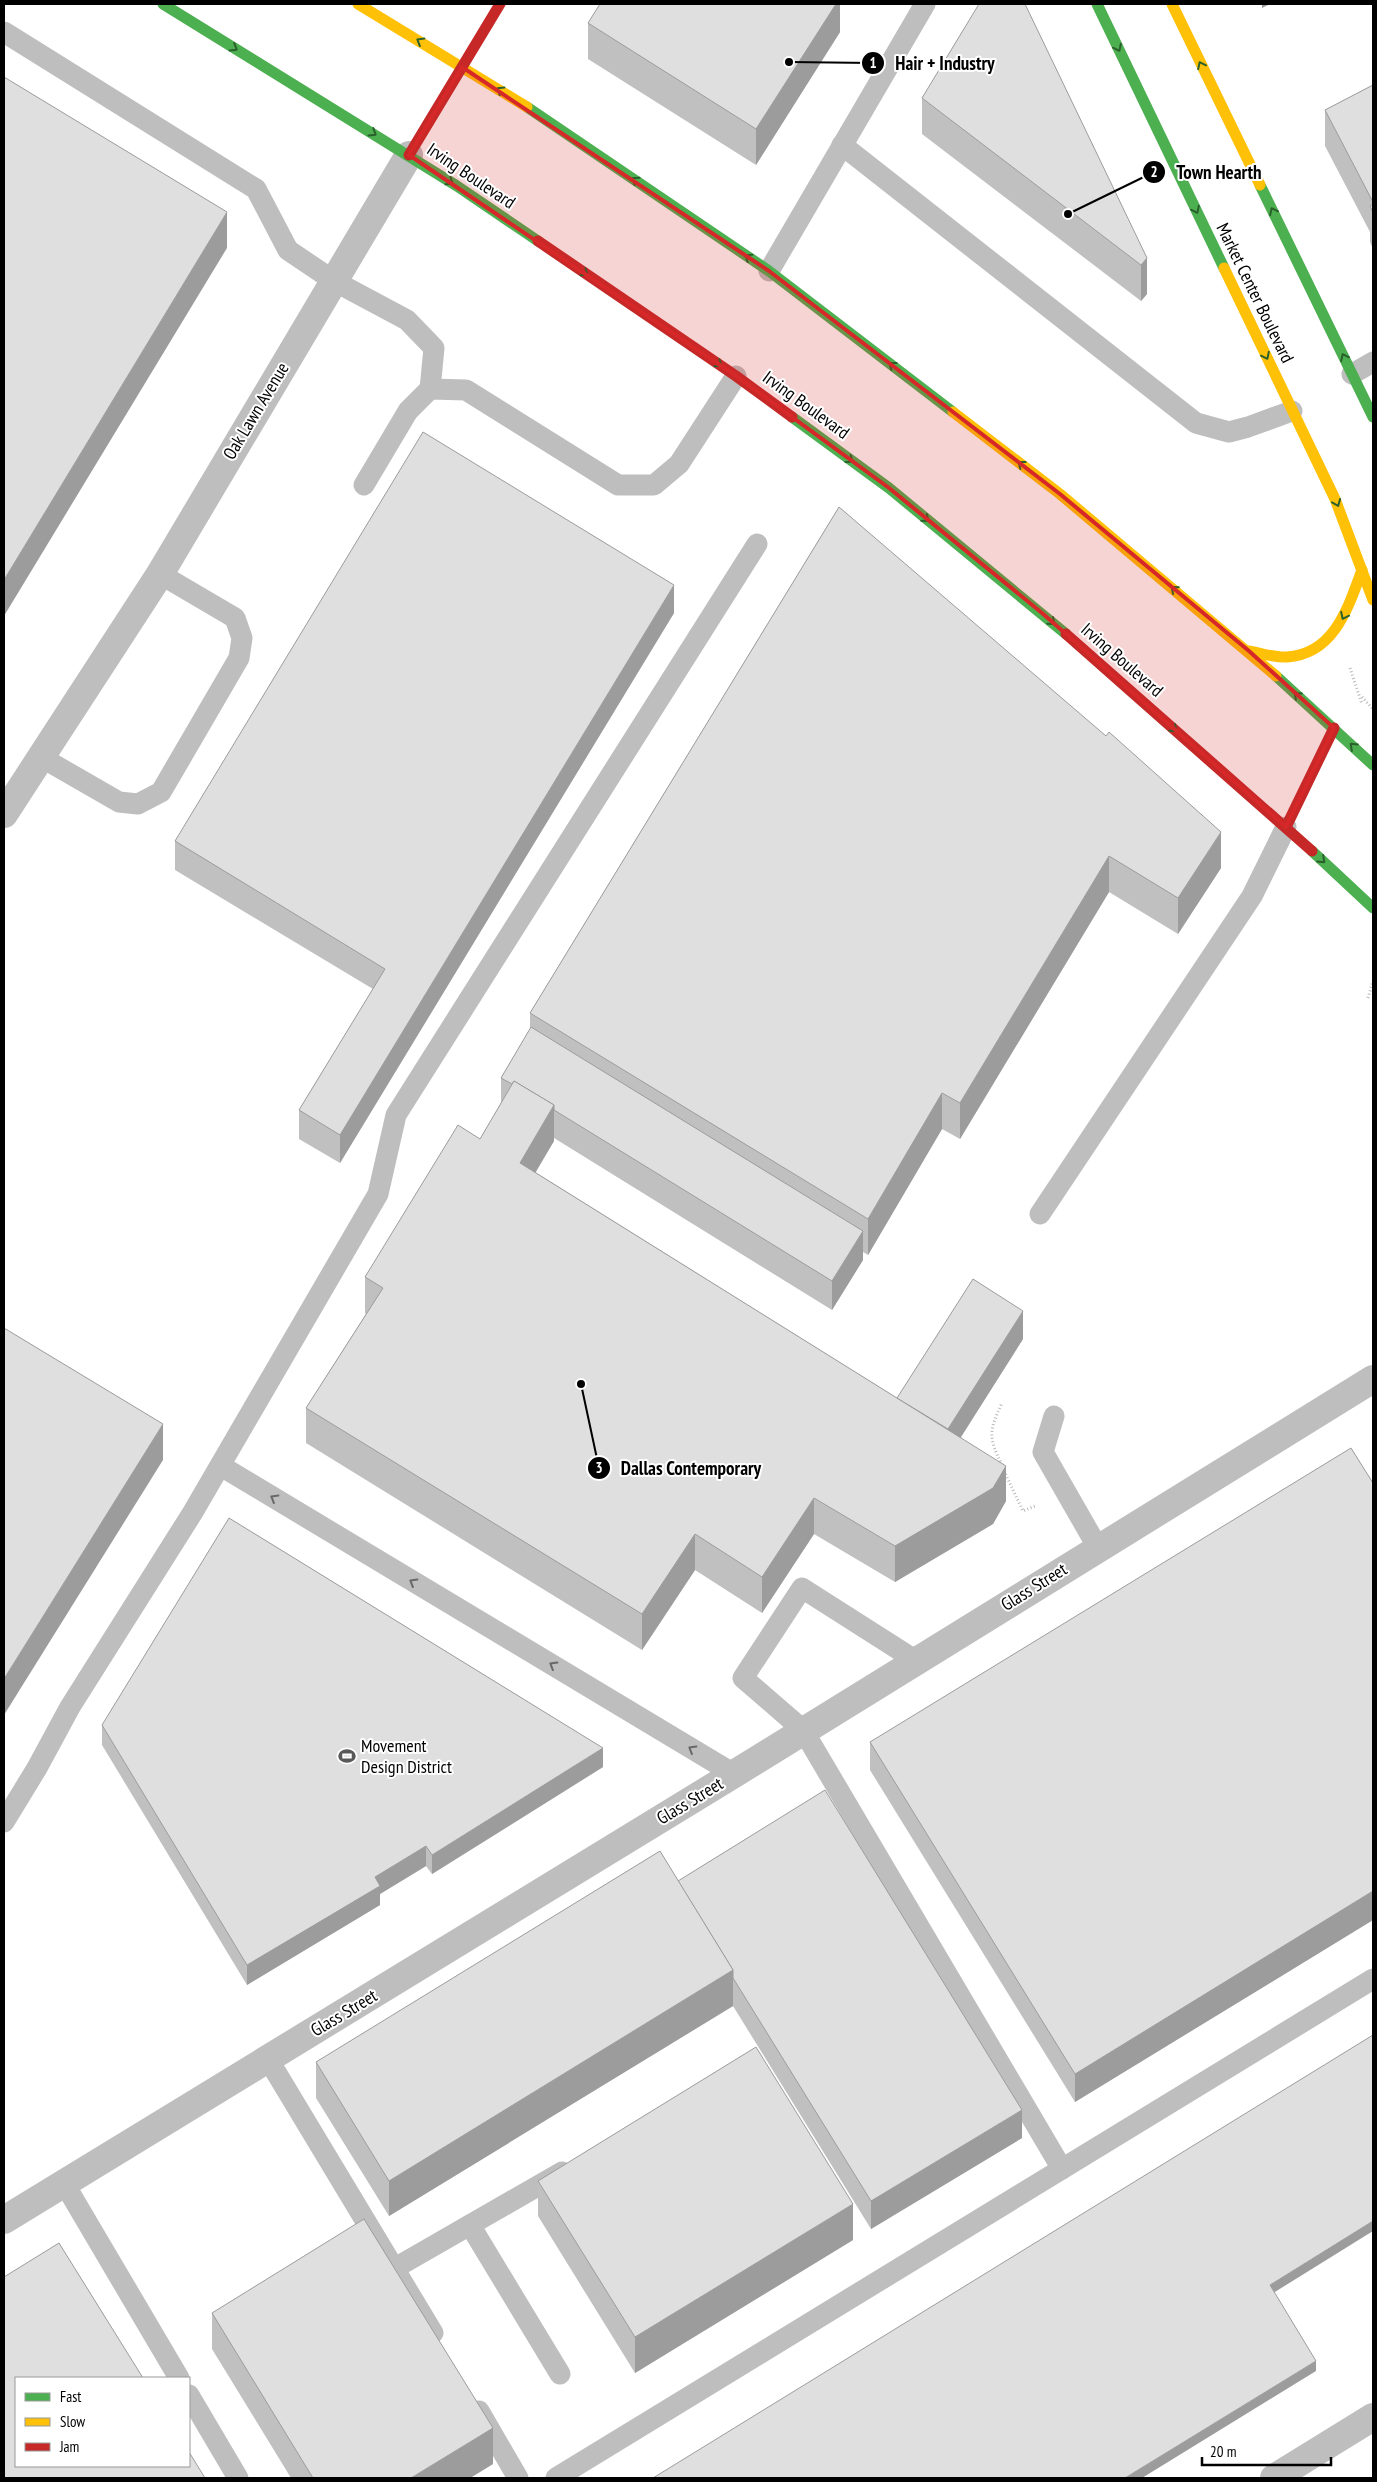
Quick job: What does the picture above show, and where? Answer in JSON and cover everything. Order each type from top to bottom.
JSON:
[{"type":"main road","name":"Irving Boulevard","points":[[163,4],[409,155],[736,376],[889,488],[1042,613],[1286,827],[1373,908]]},
{"type":"main road","points":[[358,4],[462,66],[546,120],[769,271],[1060,494],[1249,651],[1373,765]]},
{"type":"main road","name":"Oak Lawn Avenue","points":[[409,155],[500,4]]},
{"type":"main road","name":"Market Center Boulevard","points":[[1097,4],[1335,499],[1373,600]]},
{"type":"main road","points":[[1172,4],[1373,417]]},
{"type":"main road","points":[[1249,651],[1288,657],[1318,649],[1344,618],[1362,570]]},
{"type":"main road","points":[[1286,827],[1334,728]]},
{"type":"street","name":"Oak Lawn Avenue","points":[[4,814],[39,756],[160,574],[409,155]]},
{"type":"street","name":"Glass Street","points":[[4,2220],[734,1774],[915,1660],[1373,1379]]},
{"type":"street","points":[[1274,2478],[1373,2417]]},
{"type":"lane","points":[[769,271],[925,4]]},
{"type":"lane","points":[[4,32],[256,189],[288,250],[334,281],[408,320],[434,348],[430,389],[408,411],[364,485]]},
{"type":"lane","points":[[842,145],[1196,423],[1229,432],[1292,411]]},
{"type":"lane","points":[[1352,374],[1373,362]]},
{"type":"lane","points":[[430,389],[466,390],[618,485],[654,485],[679,464],[736,376]]},
{"type":"lane","points":[[4,1822],[37,1768],[70,1707],[221,1466],[378,1194],[396,1115],[757,544]]},
{"type":"lane","points":[[39,756],[119,802],[138,804],[162,792],[239,658],[242,638],[235,618],[160,574]]},
{"type":"lane","points":[[1040,1214],[1252,896],[1286,827]]},
{"type":"lane","points":[[1054,1416],[1043,1452],[1098,1548]]},
{"type":"lane","points":[[221,1466],[734,1774]]},
{"type":"lane","points":[[915,1660],[802,1588],[743,1678],[803,1730],[1062,2169]]},
{"type":"lane","points":[[556,2478],[1373,1979]]},
{"type":"lane","points":[[268,2059],[444,2352]]},
{"type":"lane","points":[[395,2268],[581,2162]]},
{"type":"lane","points":[[64,2184],[178,2377]]},
{"type":"lane","points":[[470,2225],[560,2374]]},
{"type":"lane","points":[[469,2394],[518,2478]]},
{"type":"lane","points":[[190,2398],[238,2478]]},
{"type":"path","points":[[1348,664],[1361,697],[1373,709]]},
{"type":"path","points":[[1368,998],[1373,981]]},
{"type":"path","points":[[1002,1403],[990,1428],[995,1452],[1024,1511],[1040,1504]]},
{"type":"highlighted area","points":[[462,67],[769,271],[1060,494],[1249,651],[1334,728],[1286,827],[1042,613],[889,488],[736,376],[409,155]]},
{"type":"building","points":[[600,4],[836,4],[756,129],[588,23]]},
{"type":"building","points":[[979,4],[1025,4],[1147,258],[1141,265],[922,98]]},
{"type":"building","points":[[4,77],[227,212],[4,580]]},
{"type":"building","points":[[1373,85],[1373,202],[1325,110]]},
{"type":"building","points":[[423,432],[674,585],[340,1135],[299,1110],[385,969],[175,841]]},
{"type":"building","points":[[839,507],[1106,736],[1109,732],[1221,832],[1178,898],[1109,856],[960,1103],[942,1093],[868,1219],[530,1013]]},
{"type":"building","points":[[531,1027],[863,1231],[832,1281],[554,1110],[554,1105],[514,1081],[512,1084],[501,1078]]},
{"type":"building","points":[[514,1081],[554,1105],[520,1163],[1006,1466],[993,1488],[895,1546],[814,1498],[762,1577],[695,1534],[642,1614],[306,1408],[383,1288],[365,1277],[458,1125],[480,1139]]},
{"type":"building","points":[[973,1279],[1023,1311],[948,1429],[897,1398]]},
{"type":"building","points":[[4,1328],[163,1424],[4,1679]]},
{"type":"building","points":[[1351,1448],[1373,1483],[1373,1891],[1075,2074],[870,1742]]},
{"type":"building","name":"Movement Design District","points":[[229,1518],[603,1748],[432,1855],[426,1846],[375,1877],[380,1886],[247,1965],[102,1725]]},
{"type":"building","points":[[825,1790],[1022,2110],[871,2201],[733,1978],[733,1970],[678,1881]]},
{"type":"building","points":[[660,1851],[733,1970],[389,2181],[316,2062]]},
{"type":"building","points":[[1373,2035],[1373,2221],[1270,2285],[1316,2361],[1125,2478],[653,2478]]},
{"type":"building","points":[[756,2047],[853,2204],[635,2337],[538,2181]]},
{"type":"building","points":[[364,2219],[493,2428],[411,2478],[313,2478],[212,2313]]},
{"type":"building","points":[[59,2243],[142,2377],[15,2377],[15,2467],[190,2467],[190,2454],[205,2478],[4,2478],[4,2277]]},
{"type":"traffic: fast","points":[[163,4],[457,186],[538,241]]},
{"type":"traffic: fast","points":[[1097,4],[1224,268]]},
{"type":"traffic: fast","points":[[527,107],[769,271],[953,412]]},
{"type":"traffic: fast","points":[[1260,185],[1373,417]]},
{"type":"traffic: fast","points":[[792,417],[889,488],[1066,634]]},
{"type":"traffic: fast","points":[[1276,676],[1373,765]]},
{"type":"traffic: fast","points":[[1312,851],[1373,908]]},
{"type":"traffic: slow","points":[[358,4],[527,107]]},
{"type":"traffic: slow","points":[[1172,4],[1260,185]]},
{"type":"traffic: slow","points":[[1224,268],[1335,499],[1373,600]]},
{"type":"traffic: slow","points":[[953,412],[1060,494],[1276,676]]},
{"type":"traffic: slow","points":[[1249,651],[1287,657],[1303,654],[1317,647],[1337,627],[1345,613],[1362,570]]},
{"type":"traffic: jam","points":[[409,155],[500,4]]},
{"type":"traffic: jam","points":[[538,241],[736,376],[792,417]]},
{"type":"traffic: jam","points":[[1066,634],[1312,851]]},
{"type":"traffic: jam","points":[[1286,827],[1334,728]]},
{"type":"place","name":"Hair + Industry","points":[[789,62]]},
{"type":"place","name":"Town Hearth","points":[[1068,214]]},
{"type":"place","name":"Dallas Contemporary","points":[[581,1384]]},
{"type":"place","name":"Movement Design District","points":[[347,1756]]}]
